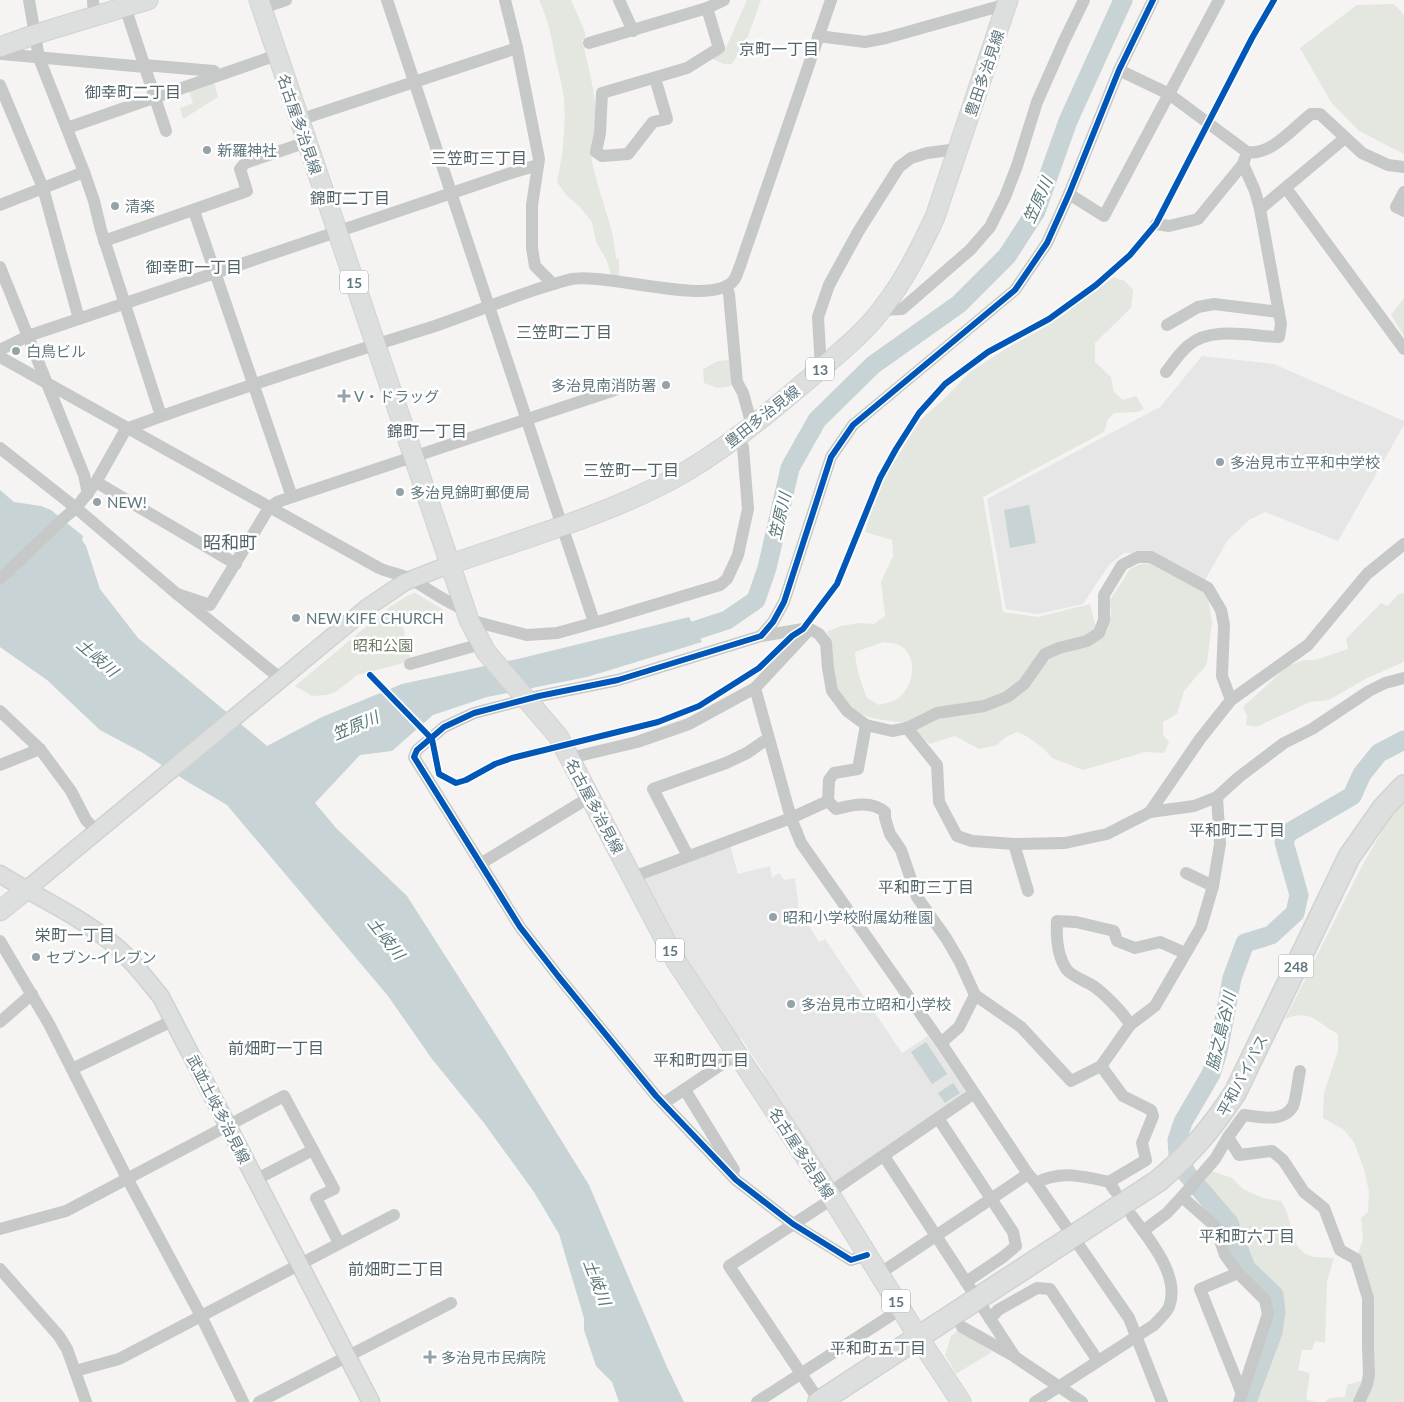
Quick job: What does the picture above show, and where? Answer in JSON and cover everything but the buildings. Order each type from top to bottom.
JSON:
[{"type":"highway","name":"平和バイパス","points":[[919,1338],[972,1290],[1072,1236],[1158,1181],[1193,1149],[1215,1124],[1235,1093],[1349,856],[1384,807],[1404,786]]},
{"type":"highway","name":"248","points":[[820,1402],[919,1338]]},
{"type":"main road","points":[[1,51],[94,8],[125,7],[148,0]]},
{"type":"main road","name":"豊田多治見線","points":[[451,564],[630,499],[667,482],[697,465],[745,431],[821,369],[864,329],[881,310],[901,282],[935,217],[1007,3]]},
{"type":"main road","name":"名古屋多治見線","points":[[260,4],[467,615],[483,648],[558,736],[676,961],[830,1196],[961,1402]]},
{"type":"main road","points":[[0,911],[368,607],[411,579],[451,564]]},
{"type":"main road","name":"武並土岐多治見線","points":[[0,874],[74,916],[112,943],[161,998],[371,1402]]},
{"type":"street","points":[[29,0],[39,58],[84,172],[104,241],[161,416]]},
{"type":"street","points":[[260,4],[286,0]]},
{"type":"street","points":[[387,0],[594,622]]},
{"type":"street","points":[[505,0],[517,48],[539,159],[532,205],[532,248],[535,266],[552,284]]},
{"type":"street","points":[[620,0],[633,31]]},
{"type":"street","points":[[589,43],[708,8],[724,0]]},
{"type":"street","points":[[0,579],[76,508],[88,494],[126,429],[571,279],[621,282],[660,289],[714,291],[726,286],[734,280],[740,266],[831,0]]},
{"type":"street","points":[[881,310],[902,309],[970,250],[990,227],[1005,197],[1017,166],[1037,102],[1084,0]]},
{"type":"street","points":[[761,636],[773,622],[784,602],[831,457],[853,425],[972,328],[1015,290],[1047,243],[1119,70],[1153,0]]},
{"type":"street","points":[[1069,194],[1104,216],[1219,0]]},
{"type":"street","points":[[818,36],[865,42],[886,38],[1007,3]]},
{"type":"street","points":[[125,7],[166,131]]},
{"type":"street","points":[[655,78],[667,119],[653,122],[628,154],[602,156],[596,152],[600,133],[602,93],[687,68],[719,48],[708,8]]},
{"type":"street","points":[[299,120],[517,48]]},
{"type":"street","points":[[1,51],[39,58],[214,71]]},
{"type":"street","points":[[67,128],[277,55]]},
{"type":"street","points":[[1119,70],[1169,94],[1245,158],[1260,209],[1281,324],[1279,337],[1219,334],[1200,337],[1187,346],[1166,372]]},
{"type":"street","points":[[0,85],[43,188],[79,319]]},
{"type":"street","points":[[1156,224],[1169,226],[1198,219],[1245,158],[1268,149],[1311,114],[1320,114],[1362,153],[1388,165],[1404,167]]},
{"type":"street","points":[[1260,209],[1345,138]]},
{"type":"street","points":[[104,241],[246,192],[240,169],[245,163],[307,142]]},
{"type":"street","points":[[821,369],[818,317],[829,285],[890,181],[899,167],[911,158],[927,153],[958,149]]},
{"type":"street","points":[[0,350],[28,336],[538,165]]},
{"type":"street","points":[[0,205],[84,172]]},
{"type":"street","points":[[1286,188],[1404,349]]},
{"type":"street","points":[[1404,192],[1396,207],[1404,211]]},
{"type":"street","points":[[194,211],[292,497]]},
{"type":"street","points":[[0,267],[84,475],[88,494]]},
{"type":"street","points":[[0,357],[126,429],[379,568],[411,579],[467,615],[527,635],[557,633],[710,589],[720,585],[727,579],[738,555],[748,509],[743,447],[745,431],[743,393],[737,382],[729,294],[726,286]]},
{"type":"street","points":[[1167,325],[1198,307],[1214,304],[1279,312]]},
{"type":"street","points":[[177,594],[210,605],[270,508],[277,502],[614,390]]},
{"type":"street","points":[[0,448],[76,508],[278,681]]},
{"type":"street","points":[[96,482],[236,564]]},
{"type":"street","points":[[1150,812],[1200,739],[1231,700],[1308,645],[1367,574],[1404,544]]},
{"type":"street","points":[[867,1255],[851,1260],[793,1224],[736,1180],[650,1088],[520,927],[414,757],[418,750],[444,727],[474,713],[524,698],[618,680],[761,636],[803,628],[810,629],[819,634],[826,643],[832,691],[847,711],[866,725],[892,731],[907,728],[937,713],[984,706],[1006,697],[1024,684],[1045,654],[1086,641],[1099,633],[1104,620],[1104,595],[1122,565],[1138,557],[1151,557],[1208,588],[1220,610],[1224,625],[1222,676],[1231,700]]},
{"type":"street","points":[[570,758],[637,742],[689,724],[755,688],[810,629]]},
{"type":"street","points":[[410,664],[483,648]]},
{"type":"street","points":[[907,728],[937,765],[939,802],[957,836],[972,840],[1014,844],[1065,843],[1108,834],[1150,812],[1194,806],[1217,797],[1239,777],[1284,743],[1312,729],[1369,691],[1385,683],[1404,678]]},
{"type":"street","points":[[755,688],[791,818],[802,843],[941,1044],[973,1094],[1127,1314],[1162,1402]]},
{"type":"street","points":[[0,711],[40,749],[71,791],[86,820],[101,828]]},
{"type":"street","points":[[866,725],[858,769],[834,774],[828,780],[828,801],[836,809],[866,804],[880,808],[885,812],[890,834],[901,850],[917,897],[946,938],[960,962],[975,995],[1021,1027],[1071,1080],[1101,1066],[1130,1025],[1155,1006],[1201,927],[1213,886],[1220,844],[1217,797]]},
{"type":"street","points":[[688,856],[653,789],[726,763],[747,753],[763,742],[769,741]]},
{"type":"street","points":[[0,765],[40,749]]},
{"type":"street","points":[[480,864],[590,797]]},
{"type":"street","points":[[633,878],[791,818],[828,801]]},
{"type":"street","points":[[1014,844],[1028,890]]},
{"type":"street","points":[[1186,873],[1213,886]]},
{"type":"street","points":[[1130,1025],[1126,1016],[1091,985],[1068,972],[1061,959],[1058,946],[1057,922],[1076,922],[1114,931],[1117,941],[1135,948],[1160,942],[1185,953]]},
{"type":"street","points":[[0,941],[32,994],[72,1069],[127,1178],[201,1316],[243,1402]]},
{"type":"street","points":[[0,1022],[32,994]]},
{"type":"street","points":[[941,1044],[959,1027],[975,995]]},
{"type":"street","points":[[72,1069],[174,1020]]},
{"type":"street","points":[[664,1103],[737,1054]]},
{"type":"street","points":[[879,1274],[992,1200],[1032,1179],[1048,1176],[1081,1175],[1112,1187],[1146,1160],[1142,1144],[1153,1116],[1151,1110],[1123,1096],[1101,1066]]},
{"type":"street","points":[[1143,1230],[1167,1213],[1199,1178],[1215,1159],[1228,1136],[1244,1115],[1266,1118],[1283,1116],[1293,1106],[1300,1071]]},
{"type":"street","points":[[685,1090],[733,1167],[736,1180]]},
{"type":"street","points":[[820,1402],[729,1266],[793,1224],[884,1156],[973,1094]]},
{"type":"street","points":[[0,1229],[66,1211],[284,1096],[334,1189],[316,1198],[339,1243]]},
{"type":"street","points":[[938,1118],[1013,1232],[1016,1246],[972,1290]]},
{"type":"street","points":[[1228,1136],[1239,1155],[1272,1151],[1283,1160],[1304,1192],[1324,1208],[1340,1250],[1356,1259],[1368,1298],[1369,1374],[1359,1402]]},
{"type":"street","points":[[255,1180],[313,1150]]},
{"type":"street","points":[[884,1156],[1014,1357]]},
{"type":"street","points":[[1185,1193],[1215,1226],[1225,1255],[1238,1273],[1265,1300],[1268,1314],[1240,1398]]},
{"type":"street","points":[[75,1371],[119,1359],[394,1215]]},
{"type":"street","points":[[1041,1400],[1154,1325],[1169,1306],[1172,1286],[1165,1264],[1132,1216]]},
{"type":"street","points":[[0,1269],[59,1336],[68,1349],[86,1402]]},
{"type":"street","points":[[1238,1273],[1200,1289],[1240,1398]]},
{"type":"street","points":[[990,1319],[998,1310],[1037,1288],[1050,1289],[1098,1361]]},
{"type":"street","points":[[259,1402],[451,1303]]},
{"type":"street","points":[[757,1402],[901,1309]]},
{"type":"street","points":[[962,1327],[1014,1357],[1082,1402]]},
{"type":"shaded area","name":"多治見市立平和中学校","points":[[1202,356],[1274,364],[1404,421],[1404,425],[1338,541],[1265,512],[1249,520],[1227,541],[1205,580],[1151,554],[1124,553],[1109,565],[1083,604],[1038,614],[1006,609],[987,499],[1160,407]]},
{"type":"shaded area","name":"多治見市立昭和小学校","points":[[730,845],[738,874],[770,866],[772,878],[779,873],[784,880],[795,878],[799,910],[819,942],[825,939],[902,1053],[928,1036],[965,1090],[963,1096],[835,1186],[764,1080],[763,1071],[741,1038],[737,1040],[681,957],[644,882],[645,879]]},
{"type":"green space","points":[[539,0],[571,0],[585,32],[585,39],[582,40],[592,83],[596,116],[592,161],[615,246],[616,258],[619,259],[619,275],[611,275],[607,261],[596,242],[592,222],[579,206],[566,195],[557,182],[564,142],[565,121],[562,84],[551,34]]},
{"type":"green space","points":[[747,0],[761,0],[748,36],[732,64],[724,64],[712,59],[725,50]]},
{"type":"green space","points":[[1394,4],[1404,15],[1404,154],[1359,131],[1331,102],[1300,48],[1357,5]]},
{"type":"green space","points":[[214,82],[218,97],[183,119],[180,108],[193,103],[189,91]]},
{"type":"green space","points":[[1114,277],[1125,281],[1133,290],[1131,308],[1095,343],[1095,362],[1111,377],[1114,392],[1123,400],[1136,396],[1144,409],[1138,412],[1114,413],[1108,419],[1104,432],[983,497],[1003,612],[1038,617],[1090,604],[1095,624],[1107,631],[1111,613],[1110,600],[1130,569],[1141,564],[1151,563],[1202,589],[1208,598],[1212,622],[1207,664],[1184,691],[1177,714],[1163,722],[1163,735],[1169,742],[1164,753],[1145,752],[1083,770],[1052,758],[1043,748],[1017,732],[1006,737],[997,745],[979,749],[955,736],[930,744],[920,737],[911,723],[887,721],[864,715],[854,710],[846,704],[839,694],[835,682],[832,647],[827,632],[841,626],[859,623],[874,624],[885,616],[881,582],[893,556],[892,540],[865,532],[879,486],[920,420],[970,372],[1007,348],[1049,325]],"holes":[[[884,642],[897,644],[905,649],[909,655],[912,669],[909,684],[901,696],[894,701],[879,705],[867,698],[856,664],[855,652]]]},
{"type":"green space","points":[[1404,298],[1404,336],[1391,315]]},
{"type":"green space","points":[[729,360],[731,386],[717,388],[704,383],[703,369],[718,361]]},
{"type":"green space","name":"昭和公園","points":[[415,593],[444,610],[402,623],[411,661],[357,675],[337,691],[327,695],[312,696],[295,686],[391,606]]},
{"type":"green space","points":[[1404,593],[1404,662],[1367,678],[1329,700],[1310,702],[1256,727],[1246,725],[1247,716],[1243,707],[1288,666],[1304,660],[1315,660],[1348,649],[1346,639],[1381,603],[1388,606],[1398,594]]},
{"type":"green space","points":[[1404,796],[1404,1402],[1325,1402],[1330,1398],[1345,1397],[1347,1385],[1364,1380],[1366,1309],[1355,1263],[1363,1239],[1361,1218],[1368,1212],[1369,1192],[1364,1169],[1354,1142],[1343,1129],[1323,1118],[1324,1093],[1338,1051],[1338,1034],[1308,1016],[1294,1016],[1285,1019],[1362,866]]},
{"type":"green space","points":[[1212,1171],[1232,1178],[1243,1189],[1263,1198],[1281,1201],[1286,1210],[1297,1246],[1305,1254],[1314,1257],[1334,1258],[1327,1282],[1325,1343],[1315,1341],[1312,1350],[1302,1350],[1298,1370],[1310,1373],[1306,1399],[1315,1402],[1253,1402],[1278,1333],[1282,1312],[1278,1292],[1252,1264],[1233,1220],[1202,1184]]},
{"type":"green space","points":[[959,1330],[992,1352],[956,1374],[945,1355],[951,1336]]},
{"type":"water","name":"土岐川","points":[[0,490],[14,502],[41,506],[51,510],[83,536],[82,540],[86,546],[100,589],[138,638],[267,746],[322,717],[402,684],[522,658],[689,617],[702,642],[587,677],[487,697],[433,715],[392,751],[360,755],[315,803],[336,828],[407,896],[589,1185],[667,1367],[684,1402],[619,1402],[612,1382],[596,1366],[584,1330],[584,1318],[559,1234],[534,1192],[484,1123],[432,1059],[388,996],[227,805],[143,753],[100,730],[47,680],[0,647]]},
{"type":"water","points":[[1029,505],[1036,543],[1010,548],[1004,510]]},
{"type":"water","points":[[926,1042],[947,1074],[932,1084],[911,1052]]},
{"type":"water","points":[[953,1083],[960,1093],[945,1103],[938,1093]]},
{"type":"waterway","name":"笠原川","points":[[672,638],[727,620],[756,600],[767,568],[790,468],[817,420],[873,365],[959,304],[1007,256],[1036,211],[1068,121],[1123,0]]},
{"type":"waterway","name":"脇之島谷川","points":[[1247,1402],[1273,1332],[1276,1312],[1274,1295],[1246,1268],[1229,1223],[1187,1174],[1178,1155],[1177,1140],[1183,1122],[1211,1074],[1218,1052],[1232,978],[1245,943],[1271,935],[1295,913],[1299,895],[1284,842],[1288,833],[1352,796],[1362,774],[1379,753],[1404,740]]},
{"type":"cycle path","points":[[867,1255],[851,1260],[793,1224],[736,1180],[656,1096],[520,927],[414,757],[417,750],[444,727],[474,713],[539,696],[618,680],[761,636],[773,622],[784,602],[831,457],[853,425],[1015,290],[1047,243],[1119,70],[1153,0]]},
{"type":"cycle path","points":[[370,675],[432,739],[439,774],[456,783],[512,758],[658,722],[699,706],[759,668],[792,636],[803,629],[837,584],[880,478],[919,413],[945,384],[988,352],[1049,319],[1096,285],[1130,255],[1156,224],[1252,38],[1274,0]]},
{"type":"place","name":"新羅神社","points":[[207,150]]},
{"type":"place","name":"清楽","points":[[115,206]]},
{"type":"place","name":"白鳥ビル","points":[[16,351]]},
{"type":"place","name":"多治見南消防署","points":[[666,385]]},
{"type":"place","name":"V・ドラッグ","points":[[344,396]]},
{"type":"place","name":"多治見市立平和中学校","points":[[1220,462]]},
{"type":"place","name":"多治見錦町郵便局","points":[[400,492]]},
{"type":"place","name":"NEW!","points":[[97,502]]},
{"type":"place","name":"NEW KIFE CHURCH","points":[[296,618]]},
{"type":"place","name":"昭和小学校附属幼稚園","points":[[773,917]]},
{"type":"place","name":"セブン-イレブン","points":[[36,957]]},
{"type":"place","name":"多治見市立昭和小学校","points":[[791,1004]]},
{"type":"place","name":"多治見市民病院","points":[[430,1357]]},
{"type":"district","name":"京町一丁目","points":[[779,48]]},
{"type":"district","name":"御幸町二丁目","points":[[133,91]]},
{"type":"district","name":"三笠町三丁目","points":[[479,157]]},
{"type":"district","name":"錦町二丁目","points":[[350,197]]},
{"type":"district","name":"御幸町一丁目","points":[[194,266]]},
{"type":"district","name":"三笠町二丁目","points":[[564,331]]},
{"type":"district","name":"錦町一丁目","points":[[427,430]]},
{"type":"district","name":"三笠町一丁目","points":[[631,469]]},
{"type":"district","name":"昭和町","points":[[230,542]]},
{"type":"district","name":"平和町二丁目","points":[[1237,829]]},
{"type":"district","name":"平和町三丁目","points":[[926,886]]},
{"type":"district","name":"栄町一丁目","points":[[75,934]]},
{"type":"district","name":"前畑町一丁目","points":[[276,1047]]},
{"type":"district","name":"平和町四丁目","points":[[701,1059]]},
{"type":"district","name":"平和町六丁目","points":[[1247,1235]]},
{"type":"district","name":"前畑町二丁目","points":[[396,1268]]},
{"type":"district","name":"平和町五丁目","points":[[878,1347]]}]
